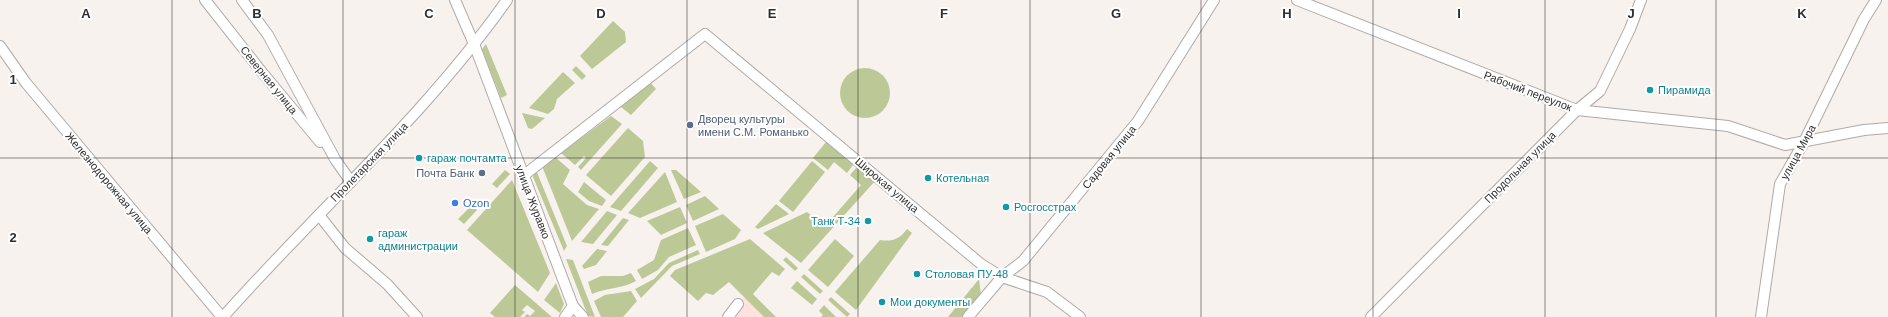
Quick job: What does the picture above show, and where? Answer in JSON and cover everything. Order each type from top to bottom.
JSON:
[{"type":"street","name":"Северная улица","points":[[205,0],[261,71],[335,159],[351,182]]},
{"type":"street","name":"Северная улица","points":[[242,0],[268,35],[335,159]]},
{"type":"street","name":"улица Журавко","points":[[455,0],[474,44],[523,176],[578,312]]},
{"type":"street","name":"Пролетарская улица","points":[[222,317],[420,109],[474,44],[507,0]]},
{"type":"street","name":"Садовая улица","points":[[968,317],[1002,277],[1023,261],[1138,121],[1214,0]]},
{"type":"street","name":"Рабочий переулок","points":[[1297,0],[1577,110],[1728,126],[1784,145],[1864,130],[1888,128]]},
{"type":"street","name":"Продольная улица","points":[[1371,317],[1577,110],[1600,91],[1642,0]]},
{"type":"street","name":"улица Мира","points":[[1761,317],[1780,184],[1804,142],[1864,19],[1876,0]]},
{"type":"street","name":"Широкая улица","points":[[523,176],[705,34],[981,264],[1002,277],[1047,292],[1080,317]]},
{"type":"street","name":"Железнодорожная улица","points":[[0,46],[26,83],[222,317]]},
{"type":"street","points":[[319,215],[346,248],[387,284],[417,317]]},
{"type":"street","points":[[728,317],[738,304]]},
{"type":"street","points":[[565,317],[578,312]]},
{"type":"shaded area","points":[[744,297],[764,317],[728,317]]},
{"type":"green space","points":[[613,21],[625,32],[626,42],[592,69],[580,56]]},
{"type":"green space","points":[[486,44],[507,95],[501,98],[482,49]]},
{"type":"green space","points":[[576,66],[586,76],[582,80],[572,70]]},
{"type":"green space","points":[[860,68],[870,68],[883,75],[890,88],[890,98],[883,111],[870,118],[860,118],[851,114],[844,107],[840,98],[840,88],[844,79],[851,72]]},
{"type":"green space","points":[[563,72],[575,83],[557,99],[554,109],[548,114],[529,108]]},
{"type":"green space","points":[[649,81],[656,89],[631,115],[621,107]]},
{"type":"green space","points":[[522,113],[545,118],[532,129],[528,128]]},
{"type":"green space","points":[[611,116],[622,124],[581,170],[578,167],[586,158],[584,156],[575,165],[561,153]]},
{"type":"green space","points":[[628,128],[643,141],[645,157],[611,196],[586,175]]},
{"type":"green space","points":[[826,142],[831,143],[853,160],[853,165],[847,173],[834,162],[828,170],[813,158]]},
{"type":"green space","points":[[554,156],[570,170],[563,184],[587,205],[599,209],[572,241],[542,166]]},
{"type":"green space","points":[[650,161],[658,168],[621,211],[610,207]]},
{"type":"green space","points":[[812,161],[825,172],[793,212],[779,201]]},
{"type":"green space","points":[[862,167],[876,180],[801,263],[763,233],[807,212],[825,226],[861,185],[850,175],[856,168]]},
{"type":"green space","points":[[505,170],[510,174],[497,188],[492,184]]},
{"type":"green space","points":[[536,170],[567,246],[564,251],[533,177]]},
{"type":"green space","points":[[671,170],[676,170],[701,192],[684,199]]},
{"type":"green space","points":[[665,172],[677,202],[640,218],[628,213]]},
{"type":"green space","points":[[512,180],[550,273],[538,292],[467,230]]},
{"type":"green space","points":[[584,182],[606,200],[602,206],[589,201],[578,192]]},
{"type":"green space","points":[[705,196],[719,209],[693,221],[686,205]]},
{"type":"green space","points":[[776,204],[789,214],[758,229],[755,227]]},
{"type":"green space","points":[[472,205],[477,210],[464,224],[458,219]]},
{"type":"green space","points":[[680,207],[687,223],[661,235],[647,221]]},
{"type":"green space","points":[[607,211],[617,215],[593,244],[581,242]]},
{"type":"green space","points":[[723,214],[741,230],[735,239],[706,252],[695,226]]},
{"type":"green space","points":[[623,218],[629,220],[608,246],[601,245]]},
{"type":"green space","points":[[688,228],[696,245],[669,257],[658,270],[642,279],[637,270],[654,260],[661,240]]},
{"type":"green space","points":[[907,229],[912,233],[856,310],[835,292],[880,240],[888,241],[895,239],[902,235]]},
{"type":"green space","points":[[750,239],[785,269],[779,276],[772,272],[753,294],[776,317],[764,317],[729,282],[713,295],[706,293],[698,301],[670,276],[675,270]]},
{"type":"green space","points":[[835,239],[854,256],[828,287],[808,270]]},
{"type":"green space","points":[[597,249],[607,251],[596,265],[584,269],[582,266]]},
{"type":"green space","points":[[698,250],[700,254],[672,266],[641,298],[635,289],[654,279],[669,263]]},
{"type":"green space","points":[[786,257],[798,268],[795,271],[783,260]]},
{"type":"green space","points":[[566,259],[573,260],[595,317],[588,316]]},
{"type":"green space","points":[[631,273],[636,281],[631,284],[592,294],[588,282],[601,276],[623,276]]},
{"type":"green space","points":[[804,274],[823,291],[820,294],[801,277]]},
{"type":"green space","points":[[979,279],[981,295],[963,317],[948,317]]},
{"type":"green space","points":[[797,281],[817,299],[812,305],[791,288]]},
{"type":"green space","points":[[556,283],[564,304],[560,313],[544,300]]},
{"type":"green space","points":[[515,285],[552,317],[524,317],[527,314],[530,316],[535,311],[527,305],[522,310],[525,312],[520,317],[495,317],[490,313]]},
{"type":"green space","points":[[631,291],[637,301],[623,317],[601,317],[594,301],[605,295]]},
{"type":"green space","points":[[831,297],[850,314],[847,317],[828,300]]},
{"type":"green space","points":[[824,305],[836,317],[821,317],[823,315],[819,311]]},
{"type":"place","name":"Пирамида","points":[[1650,90]]},
{"type":"place","name":"Дворец культуры имени С.М. Романько","points":[[690,125]]},
{"type":"place","name":"гараж почтамта","points":[[419,158]]},
{"type":"place","name":"Почта Банк","points":[[482,173]]},
{"type":"place","name":"Котельная","points":[[928,178]]},
{"type":"place","name":"Ozon","points":[[455,203]]},
{"type":"place","name":"Росгосстрах","points":[[1006,207]]},
{"type":"place","name":"Танк Т-34","points":[[868,221]]},
{"type":"place","name":"гараж администрации","points":[[370,239]]},
{"type":"place","name":"Столовая ПУ-48","points":[[917,274]]},
{"type":"place","name":"Мои документы","points":[[882,302]]}]
